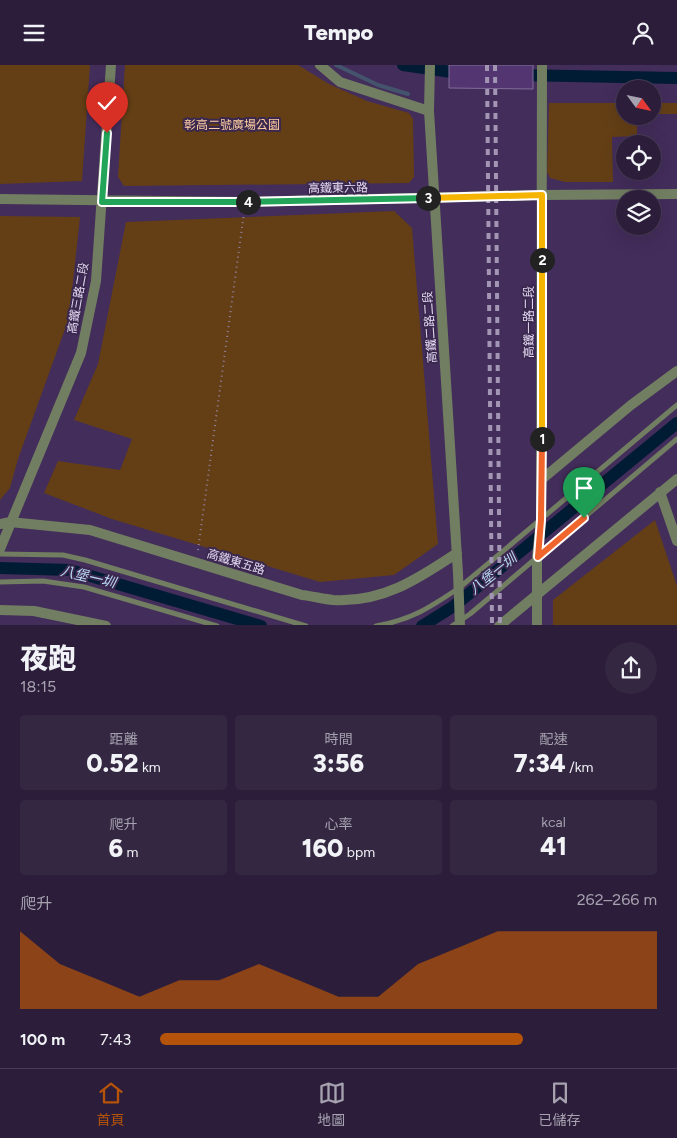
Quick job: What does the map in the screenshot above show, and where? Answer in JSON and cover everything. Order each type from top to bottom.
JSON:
[{"type":"street","name":"高鐵三路二段","points":[[0,549],[5,523],[81,353],[96,281],[111,65]]},
{"type":"street","points":[[320,65],[340,82],[429,111]]},
{"type":"street","name":"高鐵二路二段","points":[[430,65],[429,111],[459,588],[457,624]]},
{"type":"street","name":"高鐵一路二段","points":[[537,625],[536,595],[541,520],[542,65]]},
{"type":"street","name":"高鐵東六路","points":[[0,199],[102,202],[245,202],[677,194]]},
{"type":"street","points":[[541,480],[631,405],[677,371]]},
{"type":"street","points":[[499,625],[677,479]]},
{"type":"street","points":[[660,492],[677,541]]},
{"type":"street","name":"高鐵東五路","points":[[5,523],[90,530],[302,595],[333,600],[364,598],[411,583],[457,553]]},
{"type":"street","points":[[0,610],[34,611],[106,625]]},
{"type":"lane","points":[[376,625],[399,622],[426,610],[459,588],[677,405]]},
{"type":"lane","points":[[457,624],[677,439]]},
{"type":"lane","points":[[0,554],[63,555],[85,560],[306,625]]},
{"type":"lane","points":[[0,582],[43,581],[84,587],[217,625]]},
{"type":"path","points":[[196,563],[245,202]]},
{"type":"shaded area","points":[[0,65],[677,65],[677,625],[0,625]]},
{"type":"green space","points":[[0,65],[90,65],[82,181],[0,184]]},
{"type":"green space","name":"彰高二號廣場公園","points":[[125,65],[298,65],[329,84],[367,101],[409,113],[413,119],[414,177],[409,183],[124,186],[118,177]]},
{"type":"green space","points":[[549,103],[616,103],[616,125],[637,125],[637,135],[616,135],[616,137],[612,137],[613,182],[565,182],[550,178],[547,172]]},
{"type":"green space","points":[[661,103],[677,103],[677,114],[661,114]]},
{"type":"green space","points":[[394,211],[412,228],[438,544],[394,575],[320,582],[112,519],[44,493],[58,461],[120,470],[132,439],[74,420],[98,364],[126,222]]},
{"type":"green space","points":[[0,216],[80,217],[69,318],[18,459],[10,488],[0,500]]},
{"type":"green space","points":[[655,520],[677,586],[677,625],[553,625],[553,600]]},
{"type":"building","points":[[449,65],[533,65],[533,89],[449,88]]},
{"type":"waterway","points":[[336,65],[378,85],[408,94]]},
{"type":"waterway","points":[[403,65],[465,74]]},
{"type":"waterway","points":[[517,75],[677,78]]},
{"type":"waterway","name":"八堡一圳","points":[[424,625],[454,606],[677,423]]},
{"type":"waterway","name":"八堡一圳","points":[[0,568],[70,570],[258,625]]},
{"type":"railway","points":[[487,65],[492,625]]},
{"type":"railway","points":[[495,65],[500,625]]},
{"type":"route","points":[[107,133],[102,202],[245,202],[542,195],[541,520],[538,557],[584,518]]}]
